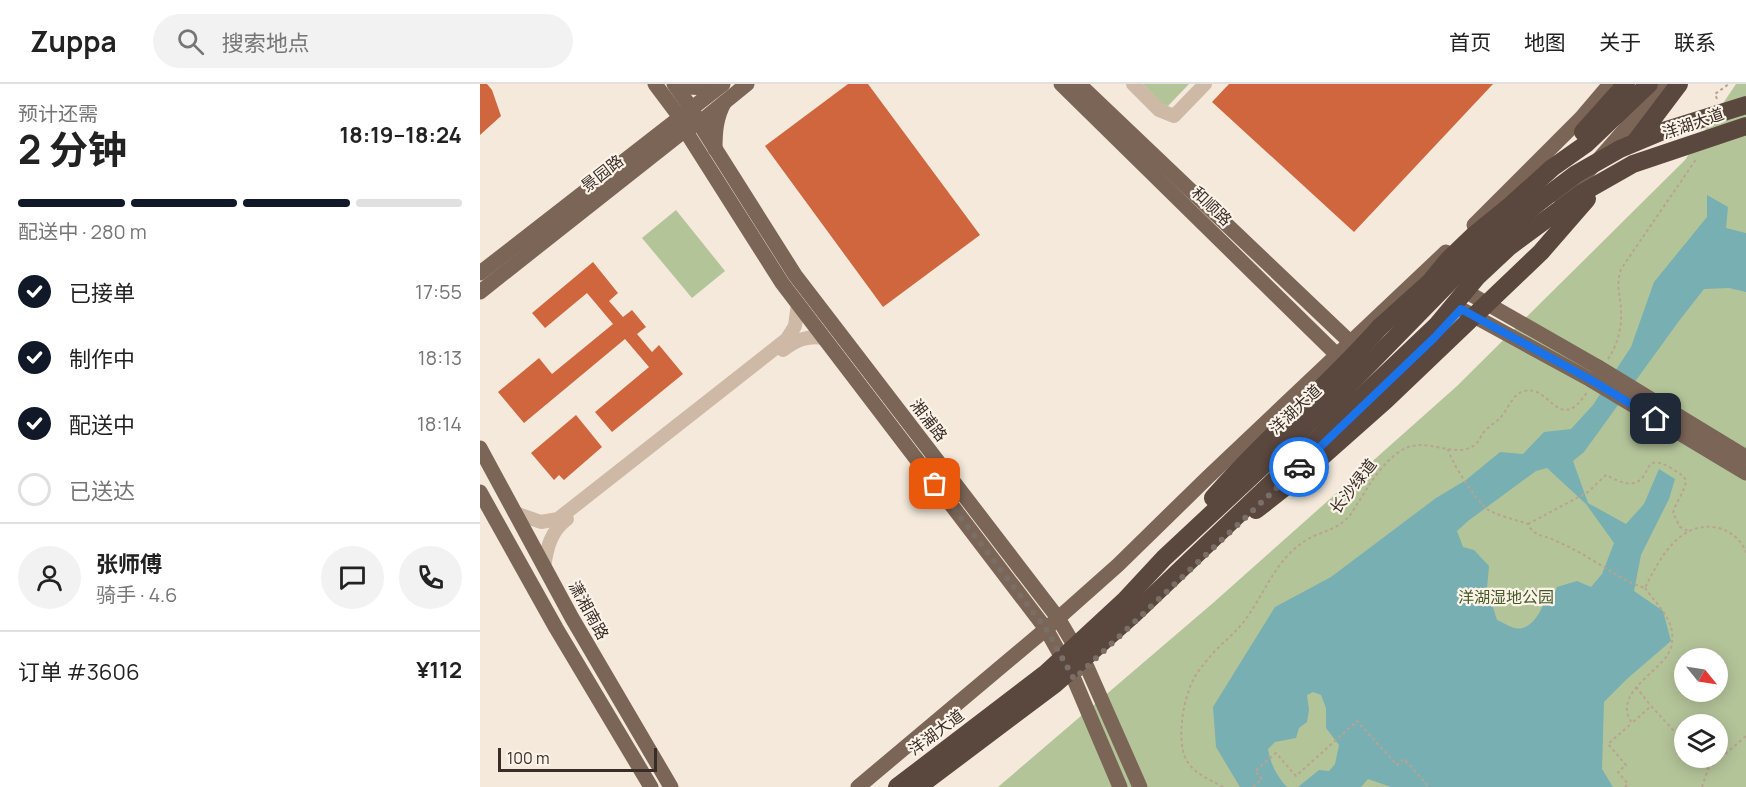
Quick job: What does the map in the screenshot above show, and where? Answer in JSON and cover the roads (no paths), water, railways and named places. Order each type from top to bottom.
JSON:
[{"type":"highway","points":[[1552,168],[1626,84]]},
{"type":"highway","points":[[1164,558],[1187,526],[1234,474],[1356,355],[1380,327],[1430,282],[1456,252],[1552,168],[1586,144],[1649,84]]},
{"type":"highway","points":[[1171,579],[1204,549],[1330,450],[1504,289],[1541,252],[1613,169],[1646,130],[1679,84]]},
{"type":"highway","name":"洋湖大道","points":[[897,787],[1045,674],[1125,600],[1164,558],[1341,392],[1415,319],[1474,256],[1539,202],[1575,174],[1620,149],[1663,131],[1746,105]]},
{"type":"highway","name":"洋湖大道","points":[[918,787],[1055,684],[1171,579],[1437,325],[1477,277],[1509,247],[1582,193],[1633,164],[1746,126]]},
{"type":"main road","name":"湘浦路","points":[[655,84],[716,150],[795,275],[1058,618],[1087,667],[1140,787]]},
{"type":"main road","name":"湘浦路","points":[[674,84],[689,120],[782,283],[1046,629],[1074,679],[1120,787]]},
{"type":"main road","points":[[679,84],[700,88],[723,84]]},
{"type":"main road","name":"景园路","points":[[480,292],[689,120],[723,84]]},
{"type":"main road","name":"景园路","points":[[480,273],[689,120],[724,103],[747,84]]},
{"type":"main road","name":"和顺路","points":[[1060,84],[1337,355]]},
{"type":"main road","name":"和顺路","points":[[1079,84],[1350,342]]},
{"type":"main road","name":"洋湖大道","points":[[858,787],[1046,629],[1118,565],[1507,194],[1581,118],[1610,84]]},
{"type":"main road","points":[[933,787],[1074,679],[1353,416],[1461,309],[1566,198],[1665,84]]},
{"type":"main road","points":[[716,150],[718,114],[724,103]]},
{"type":"main road","points":[[1472,295],[1595,376]]},
{"type":"main road","points":[[1461,309],[1595,376],[1746,457]]},
{"type":"main road","points":[[1659,412],[1746,473]]},
{"type":"main road","name":"潇湘南路","points":[[480,448],[572,618],[671,787]]},
{"type":"main road","points":[[480,492],[556,628],[651,787]]},
{"type":"street","points":[[1133,84],[1159,110],[1174,116],[1205,84]]},
{"type":"street","points":[[515,513],[542,522],[558,519],[787,339],[795,326],[798,304]]},
{"type":"street","points":[[544,567],[550,542],[560,525],[791,344],[808,337],[824,338]]},
{"type":"water","points":[[1707,195],[1728,207],[1726,228],[1746,233],[1746,292],[1729,288],[1704,289],[1584,452],[1573,461],[1588,503],[1626,524],[1644,504],[1659,469],[1675,479],[1669,499],[1641,555],[1634,591],[1663,611],[1671,641],[1604,702],[1602,769],[1613,787],[1391,787],[1368,779],[1361,787],[1298,787],[1319,770],[1329,771],[1335,764],[1339,745],[1326,728],[1326,708],[1321,695],[1313,692],[1307,695],[1309,710],[1307,722],[1299,728],[1296,738],[1275,742],[1268,749],[1274,770],[1287,787],[1240,787],[1216,747],[1213,707],[1275,607],[1331,577],[1436,498],[1466,480],[1500,452],[1523,454],[1544,432],[1571,429],[1593,405],[1631,347],[1654,282],[1707,217]],"holes":[[[1547,468],[1586,504],[1614,543],[1602,574],[1591,587],[1577,581],[1557,587],[1554,595],[1544,602],[1534,621],[1525,627],[1510,627],[1497,620],[1487,588],[1489,566],[1474,550],[1463,547],[1457,531],[1536,471]]]},
{"type":"park label","name":"洋湖湿地公园","points":[[1506,597]]}]
